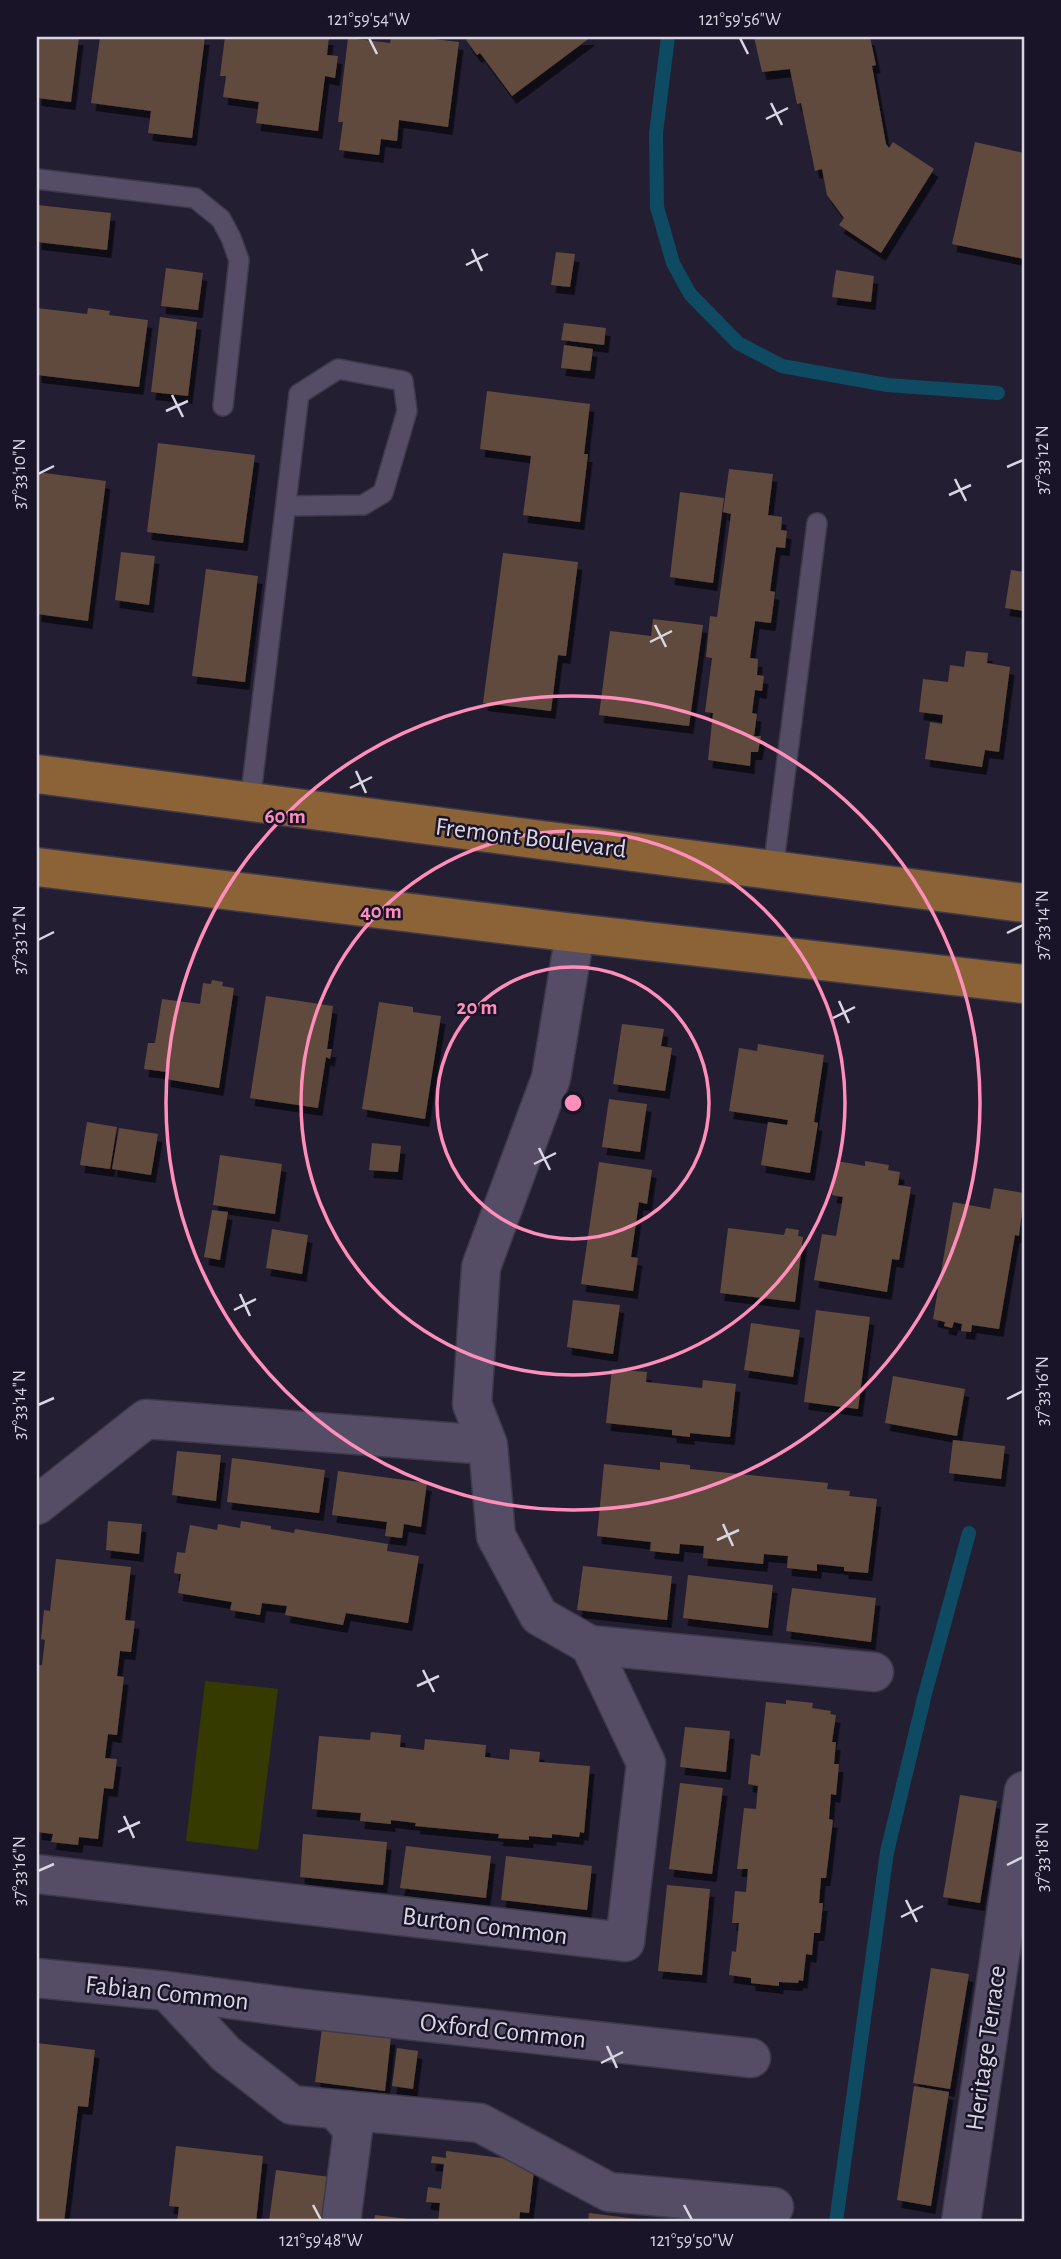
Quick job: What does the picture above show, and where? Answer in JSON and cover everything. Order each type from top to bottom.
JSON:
[{"type":"main road","name":"Fremont Boulevard","points":[[37,774],[1024,903]]},
{"type":"main road","points":[[37,867],[575,933],[1024,984]]},
{"type":"street","points":[[575,933],[551,1078],[481,1267],[472,1404],[488,1445],[496,1536],[539,1616],[590,1645],[874,1672]]},
{"type":"street","points":[[37,1506],[146,1419],[488,1445]]},
{"type":"street","name":"Burton Common","points":[[37,1874],[625,1942],[646,1763],[590,1645]]},
{"type":"street","name":"Heritage Terrace","points":[[961,2222],[1024,1791]]},
{"type":"street","name":"Fabian Common","points":[[37,1978],[297,2008]]},
{"type":"street","points":[[167,1991],[226,2054],[292,2105],[480,2123],[609,2192],[774,2207]]},
{"type":"street","name":"Oxford Common","points":[[297,2008],[751,2059]]},
{"type":"street","points":[[336,2110],[354,2130],[341,2222]]},
{"type":"lane","points":[[37,179],[195,198],[221,219],[239,261],[223,406]]},
{"type":"lane","points":[[250,802],[299,394],[338,369],[403,382],[407,411],[383,493],[363,505],[286,506]]},
{"type":"lane","points":[[773,870],[817,523]]},
{"type":"green space","points":[[205,1681],[278,1689],[258,1850],[186,1841]]},
{"type":"building","points":[[37,37],[79,37],[71,102],[37,98]]},
{"type":"building","points":[[100,37],[205,37],[192,138],[148,133],[151,111],[91,103]]},
{"type":"building","points":[[225,37],[329,37],[327,55],[338,56],[335,78],[325,76],[318,131],[256,123],[259,102],[223,97],[226,76],[220,76]]},
{"type":"building","points":[[391,37],[459,42],[448,127],[399,120],[397,141],[381,139],[379,155],[339,150],[343,122],[338,122],[348,38],[390,43]]},
{"type":"building","points":[[470,37],[591,37],[512,96],[480,53],[477,55],[466,40]]},
{"type":"building","points":[[754,37],[870,37],[876,65],[872,66],[886,144],[889,148],[893,142],[934,169],[881,253],[839,225],[844,218],[827,195],[822,169],[815,171],[801,103],[797,104],[790,69],[762,72]]},
{"type":"building","points":[[975,142],[1024,153],[1024,259],[952,244]]},
{"type":"building","points":[[37,205],[111,213],[107,250],[37,242]]},
{"type":"building","points":[[556,252],[575,254],[570,287],[551,285]]},
{"type":"building","points":[[166,268],[203,273],[198,310],[161,306]]},
{"type":"building","points":[[836,270],[874,276],[871,302],[832,297]]},
{"type":"building","points":[[37,308],[87,314],[88,308],[110,311],[109,315],[148,320],[139,387],[37,375]]},
{"type":"building","points":[[160,317],[197,322],[188,396],[151,392]]},
{"type":"building","points":[[564,323],[606,328],[604,345],[561,340]]},
{"type":"building","points":[[564,345],[593,349],[590,371],[561,368]]},
{"type":"building","points":[[487,391],[590,404],[584,454],[588,454],[580,522],[523,515],[531,456],[480,449]]},
{"type":"building","points":[[158,443],[255,455],[243,543],[147,532]]},
{"type":"building","points":[[729,469],[773,474],[768,515],[782,517],[781,530],[787,531],[785,548],[776,547],[770,591],[775,592],[771,623],[755,621],[750,658],[758,659],[757,675],[764,676],[762,691],[755,690],[752,713],[757,714],[754,736],[761,736],[758,752],[751,752],[750,766],[708,760],[713,713],[705,712],[712,658],[706,657],[710,616],[717,617],[731,514],[723,512]]},
{"type":"building","points":[[37,472],[106,481],[88,621],[37,614]]},
{"type":"building","points":[[680,492],[724,498],[713,583],[670,577]]},
{"type":"building","points":[[121,552],[155,556],[149,605],[115,600]]},
{"type":"building","points":[[503,553],[578,562],[566,656],[558,655],[551,711],[483,703]]},
{"type":"building","points":[[206,569],[258,576],[245,682],[192,676]]},
{"type":"building","points":[[1011,570],[1024,572],[1024,611],[1005,608]]},
{"type":"building","points":[[653,619],[703,625],[689,726],[599,715],[610,631],[651,636]]},
{"type":"building","points":[[966,651],[988,653],[987,663],[1010,667],[999,752],[985,750],[982,767],[925,759],[930,722],[942,724],[943,715],[919,712],[923,679],[948,682],[950,665],[964,667]]},
{"type":"building","points":[[212,980],[223,982],[222,986],[234,988],[219,1088],[166,1079],[167,1072],[144,1069],[148,1043],[155,1043],[162,999],[200,1004],[203,983],[211,984]]},
{"type":"building","points":[[266,996],[333,1006],[327,1049],[332,1049],[330,1059],[326,1057],[318,1108],[250,1098]]},
{"type":"building","points":[[379,1002],[413,1007],[413,1012],[441,1016],[425,1119],[362,1109]]},
{"type":"building","points":[[622,1024],[664,1029],[661,1046],[672,1048],[665,1091],[613,1084]]},
{"type":"building","points":[[758,1044],[824,1055],[810,1173],[761,1165],[768,1122],[787,1125],[788,1120],[729,1111],[739,1048],[757,1051]]},
{"type":"building","points":[[609,1099],[647,1104],[640,1152],[602,1147]]},
{"type":"building","points":[[87,1122],[117,1127],[110,1169],[80,1165]]},
{"type":"building","points":[[119,1128],[158,1134],[151,1175],[112,1169]]},
{"type":"building","points":[[372,1143],[401,1146],[398,1172],[369,1170]]},
{"type":"building","points":[[220,1155],[282,1164],[275,1214],[213,1205]]},
{"type":"building","points":[[837,1161],[865,1166],[865,1161],[889,1165],[888,1170],[900,1172],[898,1185],[911,1187],[899,1260],[892,1259],[887,1292],[814,1280],[822,1234],[836,1236],[843,1197],[832,1195]]},
{"type":"building","points":[[599,1162],[652,1170],[647,1204],[639,1202],[631,1257],[638,1258],[633,1291],[581,1284]]},
{"type":"building","points":[[994,1188],[1024,1193],[1019,1236],[1015,1235],[999,1329],[972,1325],[971,1332],[961,1331],[962,1324],[954,1322],[952,1328],[944,1326],[945,1322],[933,1319],[953,1202],[990,1209]]},
{"type":"building","points":[[212,1210],[228,1212],[220,1260],[204,1257]]},
{"type":"building","points":[[728,1228],[784,1235],[786,1228],[799,1230],[798,1236],[803,1237],[795,1302],[720,1293]]},
{"type":"building","points":[[272,1229],[308,1235],[302,1274],[266,1268]]},
{"type":"building","points":[[573,1300],[620,1305],[613,1354],[567,1347]]},
{"type":"building","points":[[816,1310],[870,1317],[858,1409],[804,1402]]},
{"type":"building","points":[[751,1323],[800,1330],[793,1377],[744,1370]]},
{"type":"building","points":[[612,1369],[647,1372],[646,1382],[702,1388],[703,1380],[736,1384],[730,1437],[690,1433],[690,1437],[672,1435],[672,1430],[606,1423]]},
{"type":"building","points":[[893,1376],[965,1389],[957,1436],[885,1423]]},
{"type":"building","points":[[953,1440],[1005,1446],[1001,1479],[949,1473]]},
{"type":"building","points":[[177,1451],[221,1455],[216,1501],[172,1495]]},
{"type":"building","points":[[232,1458],[325,1470],[319,1513],[227,1502]]},
{"type":"building","points":[[660,1462],[690,1465],[690,1469],[828,1483],[827,1489],[850,1491],[849,1496],[877,1499],[868,1573],[844,1571],[844,1567],[817,1564],[817,1571],[787,1568],[788,1556],[764,1554],[763,1564],[703,1558],[704,1546],[680,1544],[679,1554],[650,1551],[651,1542],[597,1536],[604,1464],[660,1470]]},
{"type":"building","points":[[338,1471],[427,1483],[421,1527],[404,1524],[402,1538],[385,1536],[387,1522],[332,1515]]},
{"type":"building","points":[[108,1521],[142,1524],[139,1554],[106,1550]]},
{"type":"building","points":[[241,1521],[294,1533],[295,1529],[388,1544],[387,1551],[419,1556],[408,1623],[346,1613],[343,1625],[285,1615],[287,1606],[262,1603],[260,1615],[230,1610],[232,1602],[178,1593],[181,1574],[174,1573],[177,1552],[185,1553],[190,1525],[217,1530],[218,1524],[240,1528]]},
{"type":"building","points":[[56,1559],[131,1567],[125,1620],[135,1621],[131,1652],[120,1651],[117,1676],[124,1677],[117,1735],[108,1734],[105,1758],[117,1759],[113,1789],[104,1788],[98,1839],[79,1837],[78,1845],[51,1842],[53,1834],[37,1832],[37,1678],[38,1665],[42,1665],[45,1640],[41,1639],[44,1610],[50,1611]]},
{"type":"building","points":[[583,1566],[672,1576],[667,1620],[577,1610]]},
{"type":"building","points":[[688,1575],[773,1585],[768,1628],[683,1618]]},
{"type":"building","points":[[792,1588],[876,1598],[871,1642],[786,1631]]},
{"type":"building","points":[[786,1700],[813,1703],[812,1708],[831,1711],[830,1714],[836,1715],[832,1742],[836,1742],[834,1764],[839,1764],[836,1795],[831,1794],[829,1819],[833,1820],[826,1878],[821,1878],[819,1903],[823,1903],[820,1933],[814,1933],[812,1955],[806,1954],[803,1981],[779,1982],[779,1986],[751,1983],[751,1978],[729,1975],[732,1951],[736,1952],[739,1923],[732,1923],[735,1891],[746,1892],[748,1869],[737,1869],[744,1808],[756,1809],[758,1786],[748,1784],[751,1754],[760,1756],[766,1702],[786,1704]]},
{"type":"building","points":[[685,1727],[730,1731],[726,1772],[680,1767]]},
{"type":"building","points":[[371,1732],[401,1735],[400,1747],[424,1750],[425,1739],[486,1745],[485,1757],[509,1760],[510,1749],[540,1752],[539,1762],[590,1766],[584,1833],[580,1832],[579,1837],[552,1834],[552,1838],[529,1836],[529,1840],[498,1838],[499,1834],[415,1826],[416,1823],[391,1820],[391,1824],[360,1821],[361,1813],[312,1809],[319,1736],[370,1740]]},
{"type":"building","points":[[680,1783],[723,1788],[712,1874],[669,1869]]},
{"type":"building","points":[[960,1795],[997,1801],[980,1903],[943,1897]]},
{"type":"building","points":[[303,1834],[387,1842],[383,1885],[300,1877]]},
{"type":"building","points":[[406,1846],[491,1856],[486,1898],[400,1888]]},
{"type":"building","points":[[506,1856],[592,1866],[587,1910],[501,1900]]},
{"type":"building","points":[[667,1885],[710,1889],[702,1975],[658,1971]]},
{"type":"building","points":[[931,1968],[969,1974],[950,2089],[913,2083]]},
{"type":"building","points":[[322,2028],[391,2037],[385,2091],[315,2082]]},
{"type":"building","points":[[37,2043],[95,2050],[88,2107],[78,2106],[64,2222],[37,2222]]},
{"type":"building","points":[[397,2048],[418,2051],[413,2089],[392,2086]]},
{"type":"building","points":[[914,2086],[949,2092],[931,2206],[897,2200]]},
{"type":"building","points":[[176,2146],[263,2156],[256,2222],[177,2222],[179,2207],[169,2206]]},
{"type":"building","points":[[446,2151],[535,2162],[529,2213],[520,2212],[519,2222],[438,2222],[440,2203],[426,2202],[428,2187],[441,2189],[444,2164],[431,2163],[432,2156],[446,2158]]},
{"type":"building","points":[[276,2170],[330,2177],[325,2222],[269,2221]]},
{"type":"building","points":[[589,2213],[653,2221],[653,2222],[588,2222]]},
{"type":"building","points":[[375,2215],[416,2220],[416,2222],[374,2222]]},
{"type":"waterway","points":[[668,37],[656,133],[657,207],[673,263],[690,294],[738,343],[782,366],[887,385],[998,393]]},
{"type":"waterway","points":[[836,2222],[887,1852],[925,1694],[969,1533]]}]
